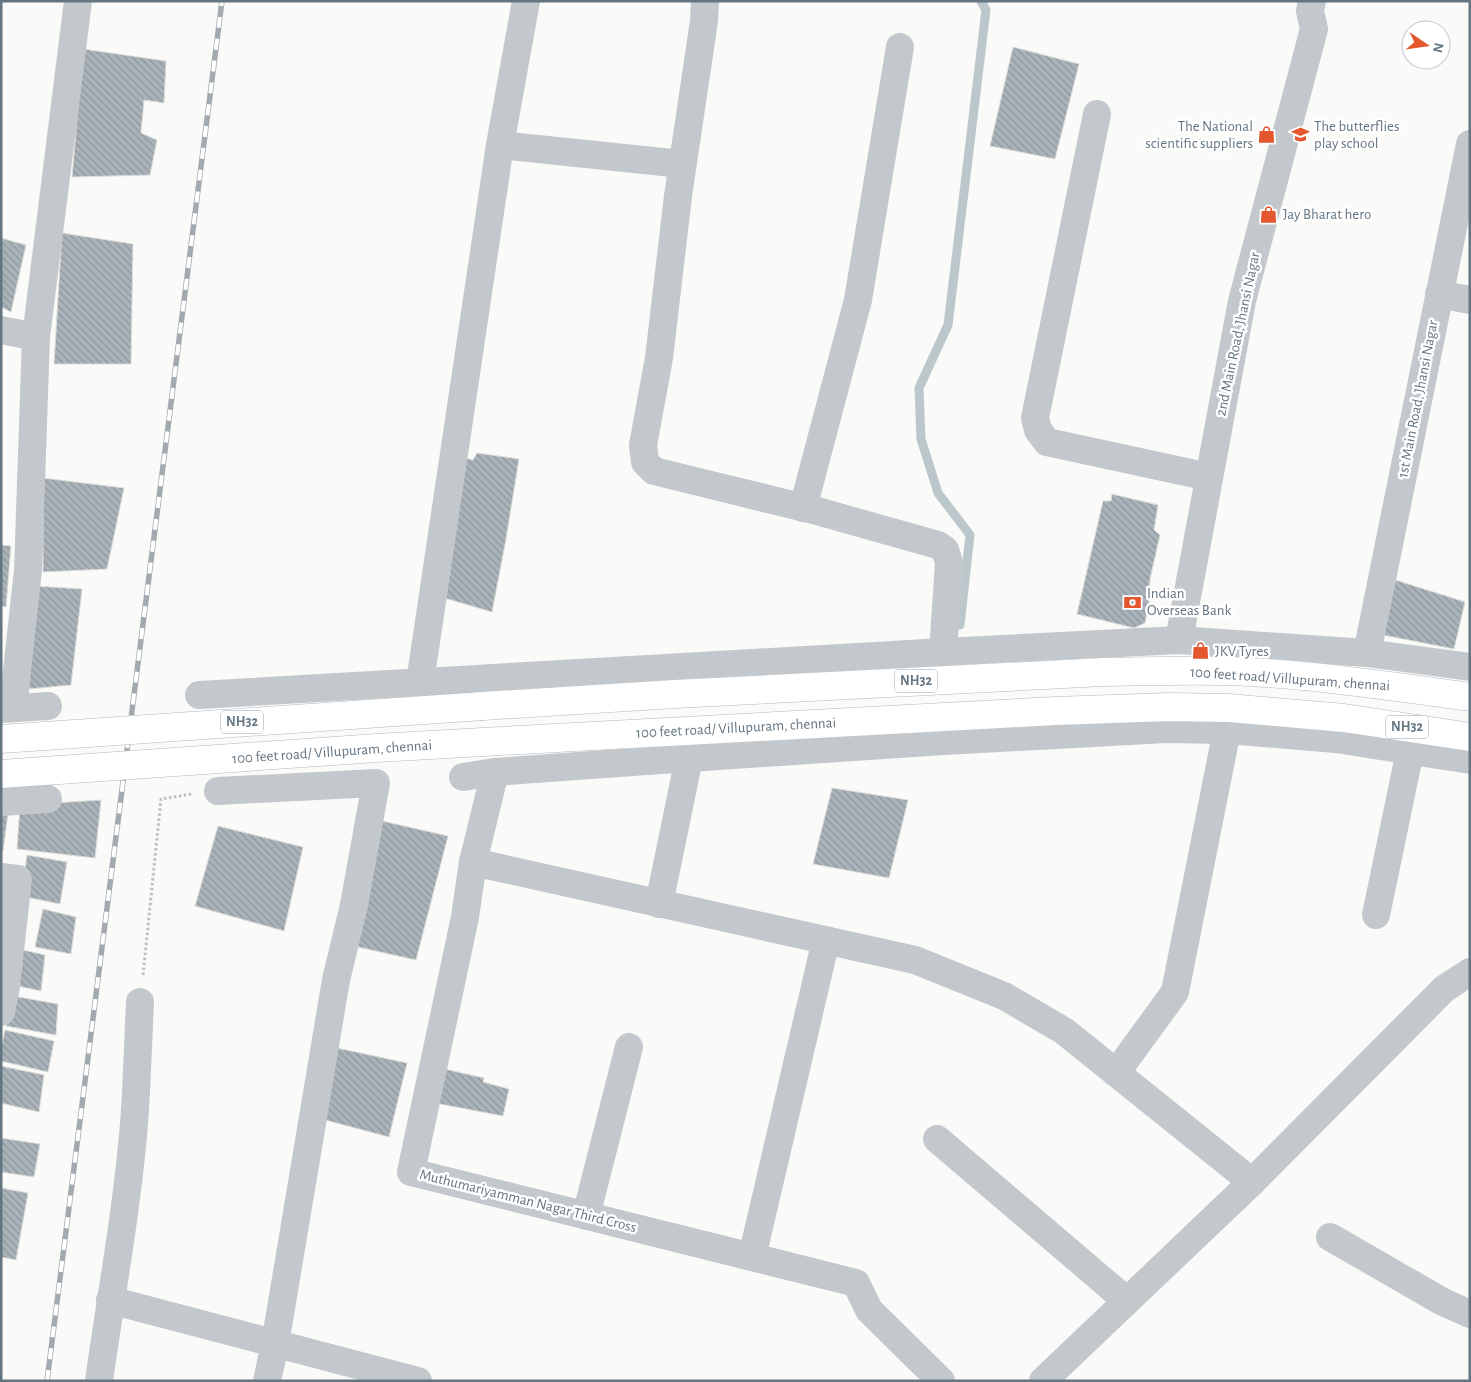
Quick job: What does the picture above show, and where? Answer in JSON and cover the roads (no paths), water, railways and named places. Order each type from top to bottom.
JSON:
[{"type":"highway","name":"100 feet road/ Villupuram, chennai","points":[[1,740],[675,694],[1103,672],[1229,671],[1349,681],[1470,697]]},
{"type":"highway","name":"100 feet road/ Villupuram, chennai","points":[[1,774],[483,742],[1036,712],[1169,707],[1230,708],[1344,718],[1470,737]]},
{"type":"street","points":[[48,706],[7,709],[28,570],[36,337],[78,1]]},
{"type":"street","points":[[420,682],[500,145],[526,1]]},
{"type":"street","points":[[705,1],[704,21],[682,164],[659,358],[643,445],[645,462],[654,471],[803,508],[938,545],[946,550],[949,562],[943,652]]},
{"type":"street","name":"2nd Main Road, Jhansi Nagar","points":[[1179,640],[1242,302],[1314,29],[1303,5]]},
{"type":"street","points":[[803,508],[858,300],[900,47]]},
{"type":"street","points":[[1097,114],[1035,418],[1038,430],[1047,442],[1209,477]]},
{"type":"street","name":"1st Main Road, Jhansi Nagar","points":[[1367,653],[1470,144]]},
{"type":"street","points":[[500,145],[682,164]]},
{"type":"street","points":[[1439,294],[1470,300]]},
{"type":"street","points":[[1,330],[36,337]]},
{"type":"street","points":[[199,695],[1179,640],[1367,653],[1470,667]]},
{"type":"street","points":[[463,777],[495,772],[689,758],[1166,729],[1227,730],[1336,739],[1470,760]]},
{"type":"street","points":[[1116,1073],[1175,992],[1227,730]]},
{"type":"street","points":[[1376,915],[1410,751]]},
{"type":"street","points":[[659,904],[689,758]]},
{"type":"street","name":"Muthumariyamman Nagar Third Cross","points":[[495,772],[473,862],[465,917],[411,1172],[856,1283],[869,1310],[942,1381]]},
{"type":"street","points":[[218,792],[376,783],[354,905],[336,980],[275,1344],[267,1381]]},
{"type":"street","points":[[1,802],[48,799]]},
{"type":"street","points":[[473,862],[915,960],[1004,996],[1064,1031],[1252,1182]]},
{"type":"street","points":[[1,878],[18,879],[3,995]]},
{"type":"street","points":[[752,1257],[826,940]]},
{"type":"street","points":[[1043,1381],[1252,1182],[1444,989],[1470,972]]},
{"type":"street","points":[[99,1381],[110,1300],[120,1246],[134,1124],[140,1002]]},
{"type":"street","points":[[586,1216],[629,1047]]},
{"type":"street","points":[[937,1139],[1127,1301]]},
{"type":"street","points":[[1330,1237],[1443,1302],[1470,1314]]},
{"type":"street","points":[[110,1300],[418,1381]]},
{"type":"waterway","points":[[960,625],[970,535],[938,493],[921,439],[919,388],[948,325],[986,10],[981,1]]},
{"type":"railway","points":[[47,1381],[222,1]]},
{"type":"place","name":"The National scientific suppliers","points":[[1267,135]]},
{"type":"place","name":"The butterflies play school","points":[[1300,135]]},
{"type":"place","name":"Jay Bharat hero","points":[[1269,214]]},
{"type":"place","name":"Indian Overseas Bank","points":[[1133,602]]},
{"type":"place","name":"JKV Tyres","points":[[1201,651]]}]
